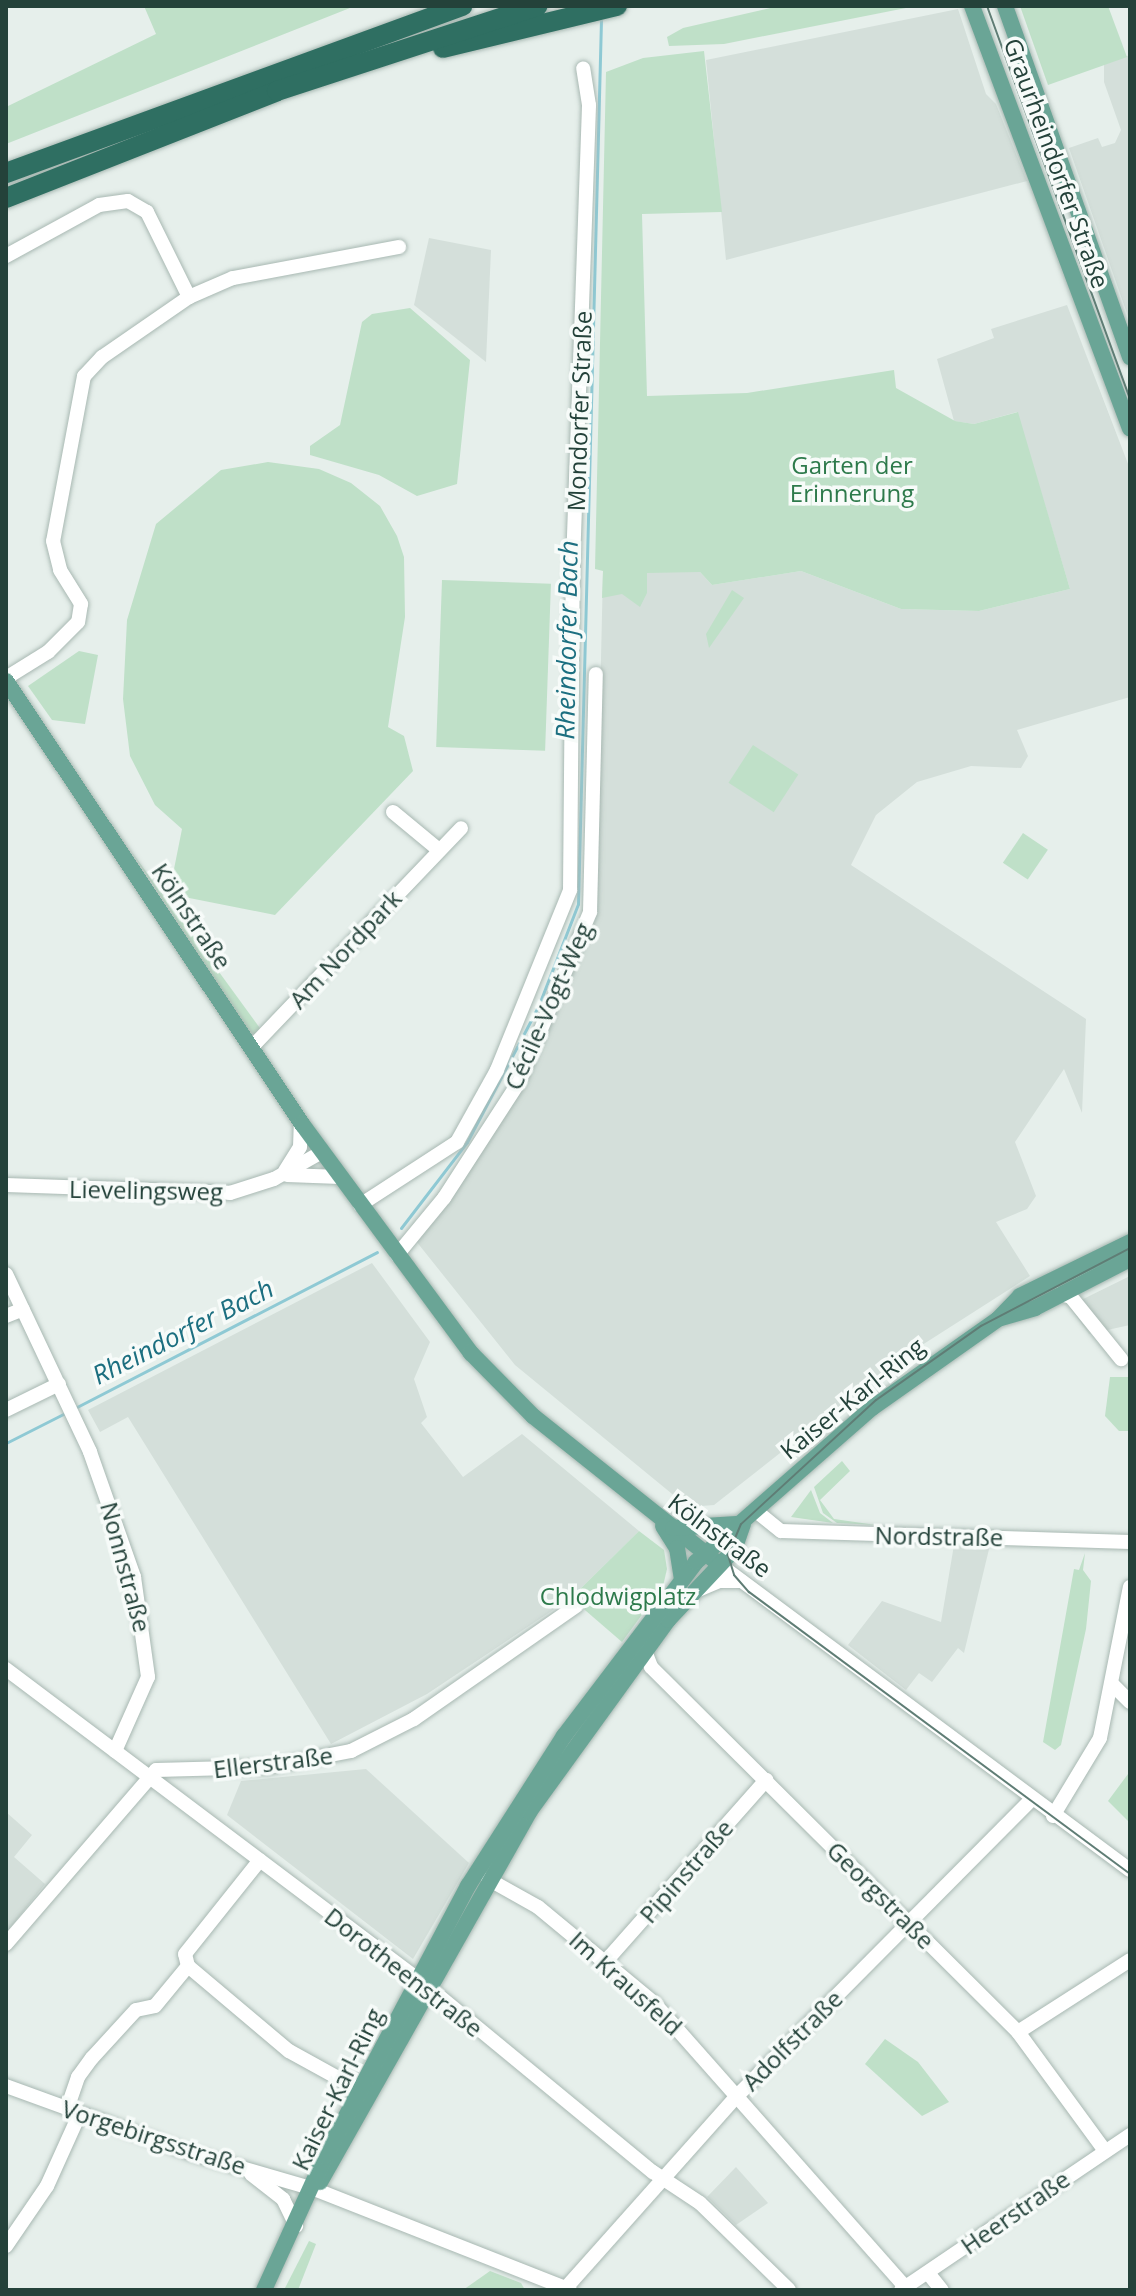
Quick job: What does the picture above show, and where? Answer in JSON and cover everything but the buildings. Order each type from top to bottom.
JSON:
[{"type":"highway","points":[[416,19],[438,6]]},
{"type":"highway","points":[[6,173],[416,19],[462,6]]},
{"type":"highway","points":[[6,198],[191,123],[383,54],[537,6]]},
{"type":"highway","points":[[383,54],[442,48],[617,6]]},
{"type":"main road","name":"Graurheindorfer Straße","points":[[972,6],[1130,428]]},
{"type":"main road","name":"Graurheindorfer Straße","points":[[1005,6],[1130,357]]},
{"type":"main road","name":"Kölnstraße","points":[[6,679],[301,1122],[397,1255],[494,1378],[665,1524],[711,1552]]},
{"type":"main road","name":"Kaiser-Karl-Ring","points":[[314,2189],[360,2090],[422,1983],[511,1817],[711,1552],[896,1389],[998,1319],[1020,1296],[1130,1242]]},
{"type":"main road","name":"Kaiser-Karl-Ring","points":[[998,1319],[1060,1294],[1130,1259]]},
{"type":"main road","points":[[686,1586],[677,1548],[665,1524],[743,1524]]},
{"type":"main road","name":"Kaiser-Karl-Ring","points":[[711,1552],[734,1550],[743,1524]]},
{"type":"main road","name":"Kaiser-Karl-Ring","points":[[314,2189],[335,2164],[422,1983],[572,1749],[645,1651],[686,1586],[705,1578],[711,1552]]},
{"type":"main road","points":[[264,2290],[314,2189]]},
{"type":"street","name":"Mondorfer Straße","points":[[360,1205],[457,1142],[504,1055],[570,890],[573,564],[589,105],[583,68]]},
{"type":"street","points":[[6,256],[99,205],[128,201],[147,212],[189,297]]},
{"type":"street","points":[[6,679],[48,652],[78,622],[81,604],[60,570],[53,541],[79,396],[91,366],[189,297],[233,278],[399,247]]},
{"type":"street","name":"Cécile-Vogt-Weg","points":[[397,1255],[444,1198],[519,1082],[590,912],[596,674]]},
{"type":"street","points":[[393,812],[439,850]]},
{"type":"street","name":"Am Nordpark","points":[[251,1048],[461,828]]},
{"type":"street","points":[[301,1122],[300,1147],[283,1175],[340,1177]]},
{"type":"street","name":"Lievelingsweg","points":[[6,1185],[230,1193],[283,1175],[322,1152]]},
{"type":"street","name":"Nonnstraße","points":[[6,1274],[67,1401],[125,1544],[147,1645],[145,1690],[115,1751]]},
{"type":"street","points":[[1060,1294],[1071,1297],[1121,1359]]},
{"type":"street","points":[[6,1316],[23,1309]]},
{"type":"street","points":[[6,1410],[59,1384]]},
{"type":"street","name":"Nordstraße","points":[[756,1511],[781,1531],[1130,1542]]},
{"type":"street","name":"Kölnstraße","points":[[711,1552],[741,1581],[1031,1800],[1130,1870]]},
{"type":"street","points":[[686,1586],[741,1581]]},
{"type":"street","points":[[1053,1816],[1100,1738],[1113,1685],[1130,1587]]},
{"type":"street","name":"Ellerstraße","points":[[148,1777],[162,1768],[268,1767],[351,1751],[414,1719],[576,1606]]},
{"type":"street","name":"Georgstraße","points":[[645,1651],[651,1667],[1018,2032],[1105,2151]]},
{"type":"street","name":"Dorotheenstraße","points":[[6,1669],[422,1983],[663,2177],[700,2203],[789,2290]]},
{"type":"street","points":[[1113,1685],[1130,1702]]},
{"type":"street","points":[[6,1944],[148,1777]]},
{"type":"street","name":"Pipinstraße","points":[[606,1961],[766,1780]]},
{"type":"street","name":"Adolfstraße","points":[[567,2289],[735,2098],[1031,1800]]},
{"type":"street","points":[[260,1860],[185,1954],[188,1966],[289,2051],[360,2090]]},
{"type":"street","name":"Im Krausfeld","points":[[488,1879],[538,1907],[654,2003],[903,2288]]},
{"type":"street","points":[[1018,2032],[1130,1960]]},
{"type":"street","points":[[6,2246],[40,2198],[73,2111],[78,2077],[136,2010],[155,2006],[188,1966]]},
{"type":"street","name":"Vorgebirgsstraße","points":[[6,2086],[73,2111],[314,2189],[567,2289]]},
{"type":"street","name":"Heerstraße","points":[[903,2288],[1105,2151],[1127,2143]]},
{"type":"street","points":[[241,2167],[283,2199],[297,2227]]},
{"type":"street","points":[[928,2273],[942,2290]]},
{"type":"shaded area","points":[[958,9],[986,94],[996,104],[1027,181],[726,260],[706,60]]},
{"type":"shaded area","points":[[1130,55],[1130,322],[1069,148],[1098,138],[1102,147],[1115,143],[1121,130],[1104,82],[1104,64]]},
{"type":"shaded area","points":[[429,238],[491,250],[486,362],[414,305]]},
{"type":"shaded area","points":[[1067,305],[1130,469],[1130,697],[1017,730],[1028,756],[1021,768],[971,766],[917,782],[876,815],[851,865],[1086,1019],[1082,1113],[1064,1069],[1015,1142],[1036,1196],[1027,1209],[996,1222],[1030,1276],[897,1361],[714,1505],[688,1507],[515,1365],[416,1241],[504,1116],[596,877],[603,571],[700,572],[712,585],[801,571],[901,609],[979,611],[1070,589],[1017,412],[974,424],[954,421],[937,359],[994,338],[991,329]]},
{"type":"shaded area","points":[[372,1263],[430,1342],[414,1379],[427,1417],[421,1423],[463,1477],[522,1434],[639,1531],[571,1598],[427,1694],[331,1744],[128,1417],[100,1432],[88,1410]]},
{"type":"shaded area","points":[[1130,1276],[1130,1325],[1089,1334],[1069,1306]]},
{"type":"shaded area","points":[[954,1545],[990,1545],[964,1653],[958,1648],[932,1682],[919,1673],[906,1690],[848,1645],[882,1601],[941,1622]]},
{"type":"shaded area","points":[[366,1769],[469,1863],[413,1959],[227,1815],[241,1781]]},
{"type":"shaded area","points":[[6,1812],[32,1835],[14,1857],[45,1884],[6,1933]]},
{"type":"shaded area","points":[[736,2167],[768,2203],[736,2225],[707,2197]]},
{"type":"green space","points":[[144,6],[355,6],[6,144],[6,107],[156,34]]},
{"type":"green space","points":[[779,6],[916,6],[724,44],[669,46],[667,37],[683,28]]},
{"type":"green space","points":[[1020,6],[1108,6],[1127,57],[1048,85]]},
{"type":"green space","name":"Garten der Erinnerung","points":[[704,51],[722,212],[642,214],[647,396],[747,393],[894,370],[896,388],[955,421],[974,424],[1018,412],[1070,589],[979,611],[901,609],[801,571],[712,585],[700,572],[647,573],[647,593],[640,607],[622,594],[602,598],[603,571],[595,569],[606,72],[643,58]]},
{"type":"green space","points":[[410,308],[470,360],[457,484],[417,496],[379,475],[310,455],[310,446],[340,425],[362,322],[372,314]]},
{"type":"green space","points":[[268,462],[319,469],[351,483],[380,506],[397,536],[404,557],[405,617],[388,727],[404,736],[413,771],[275,915],[169,894],[182,829],[155,805],[130,756],[123,699],[127,620],[156,524],[221,470]]},
{"type":"green space","points":[[442,580],[551,584],[545,751],[436,747]]},
{"type":"green space","points":[[732,590],[744,598],[709,648],[706,634]]},
{"type":"green space","points":[[79,651],[98,655],[85,724],[52,720],[28,686]]},
{"type":"green space","points":[[753,745],[798,774],[774,812],[728,783]]},
{"type":"green space","points":[[1023,833],[1048,850],[1028,880],[1003,863]]},
{"type":"green space","points":[[131,851],[262,1031],[258,1035],[249,1033]]},
{"type":"green space","points":[[1110,1377],[1130,1377],[1130,1431],[1119,1431],[1105,1416]]},
{"type":"green space","points":[[842,1461],[850,1471],[820,1500],[834,1519],[876,1525],[837,1523],[823,1513],[814,1487]]},
{"type":"green space","points":[[811,1490],[820,1513],[833,1523],[791,1517]]},
{"type":"green space","name":"Chlodwigplatz","points":[[639,1531],[664,1550],[667,1569],[663,1586],[622,1642],[571,1598]]},
{"type":"green space","points":[[1085,1553],[1083,1570],[1091,1581],[1086,1629],[1061,1745],[1055,1750],[1043,1742],[1074,1569],[1079,1570]]},
{"type":"green space","points":[[1130,1762],[1130,1823],[1108,1801],[1128,1774]]},
{"type":"green space","points":[[885,2039],[918,2062],[949,2102],[922,2116],[865,2064]]},
{"type":"green space","points":[[309,2241],[316,2244],[298,2290],[284,2290]]},
{"type":"green space","points":[[490,2271],[521,2283],[525,2290],[463,2290]]},
{"type":"waterway","name":"Rheindorfer Bach","points":[[401,1228],[467,1142],[538,1007],[578,904],[601,20]]},
{"type":"waterway","name":"Rheindorfer Bach","points":[[73,1409],[377,1252]]},
{"type":"waterway","name":"Rheindorfer Bach","points":[[6,1443],[67,1412]]},
{"type":"tram line","points":[[987,6],[1130,399]]},
{"type":"tram line","points":[[1130,1248],[981,1326],[876,1400],[741,1524],[728,1555],[734,1575],[749,1592],[1130,1874]]}]
